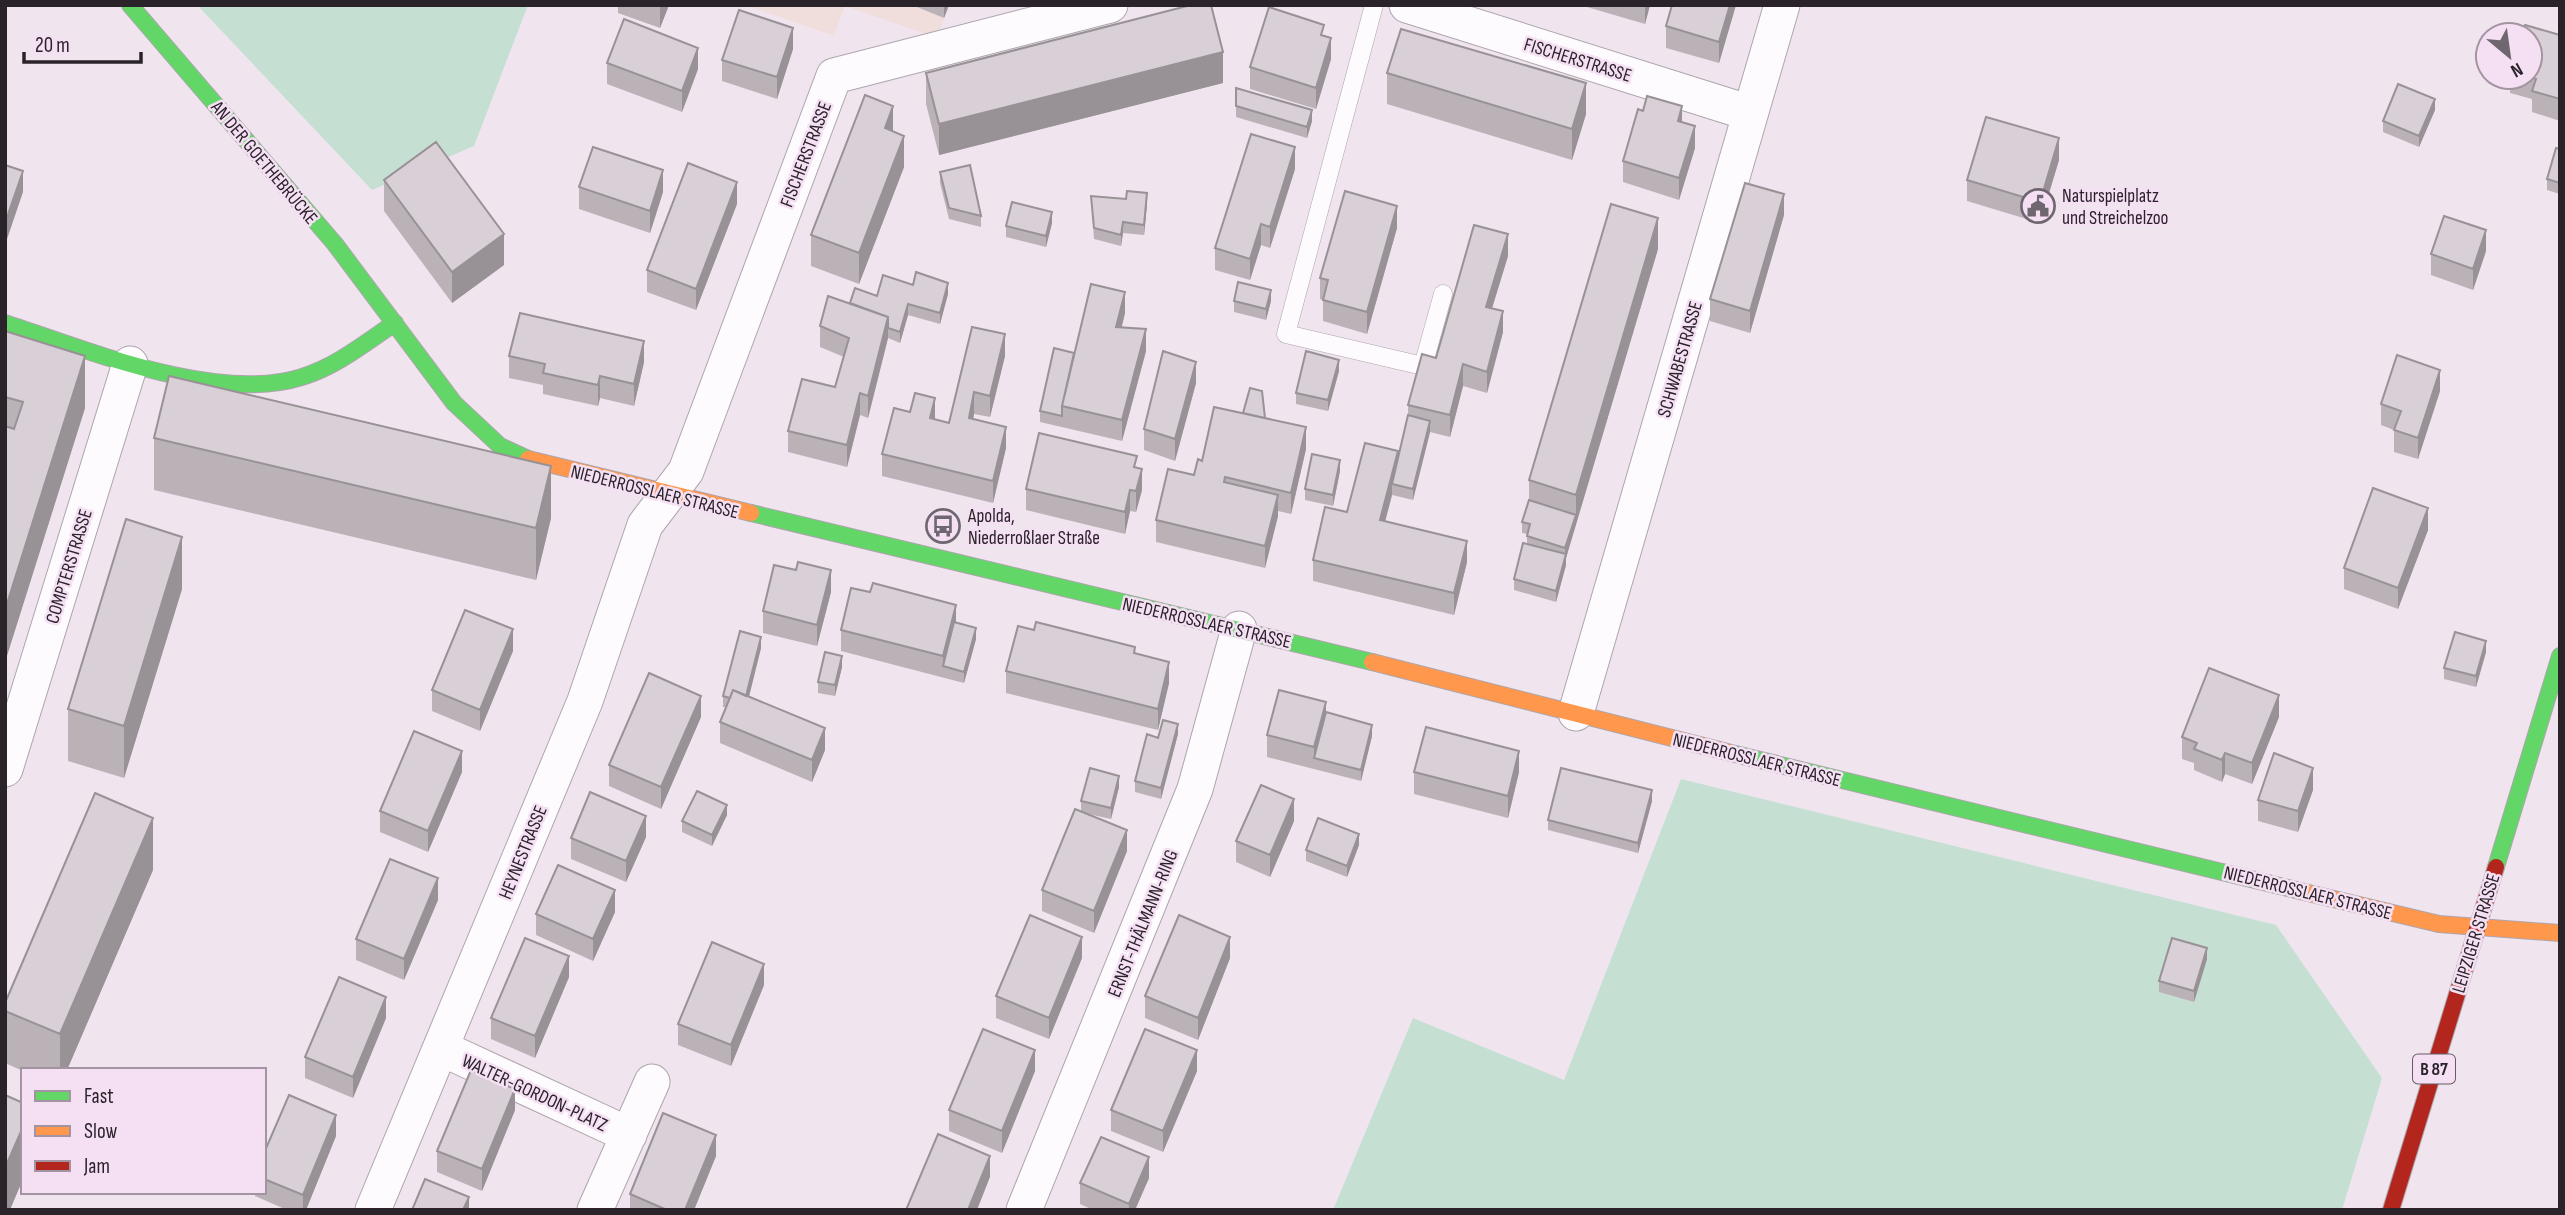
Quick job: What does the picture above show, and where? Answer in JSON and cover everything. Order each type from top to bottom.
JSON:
[{"type":"main road","name":"AN DER GOETHEBRÜCKE","points":[[130,5],[335,244],[395,323]]},
{"type":"main road","points":[[5,323],[130,364],[239,386],[300,378],[331,366],[395,323]]},
{"type":"main road","name":"NIEDERROSSLAER STRASSE","points":[[395,323],[454,402],[500,446],[532,461],[1239,629],[1900,795],[2439,924],[2560,933]]},
{"type":"main road","name":"LEIPZIGER STRASSE","points":[[2391,1210],[2560,656]]},
{"type":"street","name":"FISCHERSTRASSE","points":[[668,495],[686,471],[834,76],[1110,5]]},
{"type":"street","name":"FISCHERSTRASSE","points":[[1407,5],[1750,113]]},
{"type":"street","name":"SCHWABESTRASSE","points":[[1577,713],[1782,5]]},
{"type":"street","name":"COMPTERSTRASSE","points":[[5,769],[130,364]]},
{"type":"street","name":"HEYNESTRASSE","points":[[373,1210],[585,701],[645,526],[668,495]]},
{"type":"street","name":"ERNST-THÄLMANN-RING","points":[[1024,1210],[1195,789],[1239,629]]},
{"type":"street","name":"WALTER-GORDON-PLATZ","points":[[441,1048],[629,1135]]},
{"type":"street","name":"WALTER-GORDON-PLATZ","points":[[595,1210],[652,1082]]},
{"type":"lane","points":[[1374,5],[1286,334],[1423,366],[1443,294]]},
{"type":"shaded area","points":[[745,5],[949,5],[939,32],[926,34],[845,6],[834,36]]},
{"type":"green space","points":[[197,5],[528,5],[474,146],[372,190]]},
{"type":"green space","points":[[1681,779],[2276,925],[2382,1078],[2342,1210],[1333,1210],[1413,1018],[1564,1080]]},
{"type":"building","points":[[1191,5],[1211,5],[1223,52],[939,124],[926,73]]},
{"type":"building","points":[[1672,5],[1730,5],[1719,42],[1666,26]]},
{"type":"building","points":[[1269,7],[1324,25],[1321,35],[1331,38],[1316,88],[1250,67]]},
{"type":"building","points":[[739,10],[793,28],[777,77],[722,60]]},
{"type":"building","points":[[624,19],[698,48],[682,91],[607,63]]},
{"type":"building","points":[[1401,29],[1586,83],[1572,129],[1387,73]]},
{"type":"building","points":[[2544,30],[2560,35],[2560,99],[2532,91],[2544,91]]},
{"type":"building","points":[[2398,84],[2435,99],[2419,136],[2383,121]]},
{"type":"building","points":[[1236,88],[1312,110],[1307,127],[1236,106]]},
{"type":"building","points":[[865,95],[893,106],[885,128],[904,136],[859,253],[811,235]]},
{"type":"building","points":[[1647,96],[1682,106],[1678,121],[1695,126],[1679,178],[1623,161],[1638,109],[1643,111]]},
{"type":"building","points":[[1986,117],[2059,138],[2040,202],[1967,180]]},
{"type":"building","points":[[1251,134],[1295,147],[1270,227],[1261,224],[1250,259],[1215,248]]},
{"type":"building","points":[[436,142],[504,234],[452,272],[384,180]]},
{"type":"building","points":[[593,147],[663,170],[650,211],[579,187]]},
{"type":"building","points":[[2556,148],[2560,149],[2560,183],[2547,179]]},
{"type":"building","points":[[688,163],[737,182],[696,289],[647,270]]},
{"type":"building","points":[[5,165],[23,171],[5,223]]},
{"type":"building","points":[[970,165],[981,216],[949,208],[940,172]]},
{"type":"building","points":[[1745,183],[1784,194],[1750,311],[1710,299]]},
{"type":"building","points":[[1127,191],[1147,193],[1144,225],[1123,222],[1121,235],[1094,228],[1091,196],[1126,199]]},
{"type":"building","points":[[1345,191],[1397,206],[1367,312],[1323,300],[1328,280],[1320,278]]},
{"type":"building","points":[[1012,202],[1052,212],[1046,236],[1006,226]]},
{"type":"building","points":[[1611,204],[1658,218],[1576,495],[1529,480]]},
{"type":"building","points":[[2444,216],[2486,230],[2473,269],[2431,254]]},
{"type":"building","points":[[1474,225],[1508,234],[1486,307],[1503,311],[1487,372],[1463,364],[1450,415],[1408,405],[1422,354],[1436,358]]},
{"type":"building","points":[[916,272],[948,283],[940,313],[908,304],[900,332],[888,328],[888,317],[850,303],[855,288],[877,296],[883,275],[913,285]]},
{"type":"building","points":[[1238,282],[1271,290],[1266,309],[1234,301]]},
{"type":"building","points":[[1091,284],[1125,292],[1116,327],[1146,329],[1122,420],[1062,406]]},
{"type":"building","points":[[828,296],[888,317],[868,396],[860,393],[847,445],[788,431],[802,379],[835,387],[849,338],[820,326]]},
{"type":"building","points":[[520,313],[644,341],[634,384],[600,376],[598,385],[543,373],[545,364],[509,356]]},
{"type":"building","points":[[972,327],[1005,334],[990,396],[974,392],[969,418],[1006,427],[993,481],[882,454],[894,408],[910,412],[915,393],[935,398],[930,418],[949,423]]},
{"type":"building","points":[[5,331],[85,356],[5,610],[5,426],[14,429],[23,402],[5,397]]},
{"type":"building","points":[[1054,348],[1074,353],[1062,416],[1040,411]]},
{"type":"building","points":[[1163,351],[1196,362],[1175,439],[1144,429]]},
{"type":"building","points":[[1306,351],[1339,360],[1328,400],[1296,393]]},
{"type":"building","points":[[2397,355],[2440,370],[2418,438],[2394,430],[2401,411],[2381,404]]},
{"type":"building","points":[[169,376],[551,466],[536,528],[154,438]]},
{"type":"building","points":[[1250,388],[1262,391],[1265,418],[1243,413]]},
{"type":"building","points":[[1214,407],[1306,427],[1291,493],[1225,477],[1224,482],[1278,495],[1265,546],[1156,520],[1168,469],[1194,475],[1198,459],[1202,461]]},
{"type":"building","points":[[1408,415],[1430,421],[1413,489],[1392,484]]},
{"type":"building","points":[[1039,433],[1137,456],[1134,467],[1142,469],[1136,491],[1130,490],[1125,512],[1026,489]]},
{"type":"building","points":[[1365,443],[1398,451],[1380,520],[1467,541],[1454,593],[1313,560],[1325,507],[1347,512]]},
{"type":"building","points":[[1312,454],[1340,460],[1333,495],[1305,489]]},
{"type":"building","points":[[2373,488],[2428,508],[2398,588],[2344,568]]},
{"type":"building","points":[[1529,500],[1576,515],[1565,548],[1527,536],[1530,524],[1522,522]]},
{"type":"building","points":[[126,519],[182,537],[124,726],[68,709]]},
{"type":"building","points":[[1523,543],[1566,554],[1556,591],[1514,579]]},
{"type":"building","points":[[798,562],[831,570],[817,625],[763,611],[774,565],[796,570]]},
{"type":"building","points":[[873,583],[956,605],[943,656],[841,630],[851,588],[870,592]]},
{"type":"building","points":[[465,610],[513,629],[480,710],[432,690]]},
{"type":"building","points":[[954,622],[976,628],[964,672],[943,666]]},
{"type":"building","points":[[1036,622],[1135,647],[1134,653],[1169,662],[1158,709],[1006,671],[1018,626],[1034,630]]},
{"type":"building","points":[[740,631],[761,637],[746,696],[733,690],[730,698],[723,696]]},
{"type":"building","points":[[2455,632],[2486,641],[2476,676],[2444,668]]},
{"type":"building","points":[[825,652],[842,656],[835,685],[818,682]]},
{"type":"building","points":[[2209,668],[2279,695],[2252,763],[2225,753],[2222,760],[2194,749],[2197,743],[2182,737]]},
{"type":"building","points":[[649,673],[701,696],[661,787],[609,765]]},
{"type":"building","points":[[733,690],[825,728],[812,760],[720,722]]},
{"type":"building","points":[[1279,690],[1326,702],[1314,747],[1267,735]]},
{"type":"building","points":[[1326,712],[1372,725],[1361,770],[1314,758]]},
{"type":"building","points":[[1163,720],[1178,724],[1161,788],[1135,781],[1147,734],[1158,738]]},
{"type":"building","points":[[1426,727],[1519,751],[1508,796],[1414,772]]},
{"type":"building","points":[[414,731],[462,751],[428,831],[380,811]]},
{"type":"building","points":[[2274,753],[2313,768],[2298,811],[2258,800]]},
{"type":"building","points":[[1090,768],[1119,776],[1111,808],[1081,801]]},
{"type":"building","points":[[1561,768],[1652,790],[1638,843],[1548,820]]},
{"type":"building","points":[[1261,785],[1294,799],[1270,855],[1236,841]]},
{"type":"building","points":[[697,791],[727,805],[712,835],[682,821]]},
{"type":"building","points":[[590,792],[646,816],[626,861],[571,838]]},
{"type":"building","points":[[95,793],[153,818],[60,1034],[5,1011],[5,1003]]},
{"type":"building","points":[[1075,809],[1127,830],[1094,911],[1042,890]]},
{"type":"building","points":[[1318,818],[1359,834],[1347,866],[1306,850]]},
{"type":"building","points":[[390,859],[438,878],[404,959],[356,939]]},
{"type":"building","points":[[558,865],[615,890],[593,939],[536,914]]},
{"type":"building","points":[[1030,915],[1082,937],[1049,1018],[996,996]]},
{"type":"building","points":[[1179,915],[1230,937],[1198,1018],[1145,996]]},
{"type":"building","points":[[525,938],[569,956],[535,1036],[491,1018]]},
{"type":"building","points":[[2172,938],[2207,948],[2194,991],[2159,981]]},
{"type":"building","points":[[712,942],[764,964],[731,1045],[678,1024]]},
{"type":"building","points":[[339,977],[386,997],[353,1077],[305,1057]]},
{"type":"building","points":[[983,1029],[1035,1050],[1002,1131],[949,1110]]},
{"type":"building","points":[[1145,1029],[1197,1050],[1163,1131],[1111,1110]]},
{"type":"building","points":[[471,1070],[515,1089],[482,1169],[437,1151]]},
{"type":"building","points":[[5,1095],[21,1102],[21,1132],[5,1168]]},
{"type":"building","points":[[289,1095],[336,1115],[303,1195],[266,1180],[266,1148]]},
{"type":"building","points":[[663,1113],[716,1135],[685,1210],[667,1210],[630,1194]]},
{"type":"building","points":[[938,1134],[990,1156],[968,1210],[906,1210]]},
{"type":"building","points":[[1101,1137],[1149,1157],[1129,1204],[1080,1183]]},
{"type":"building","points":[[425,1179],[469,1197],[463,1210],[412,1210]]},
{"type":"traffic: fast","points":[[130,5],[335,244],[454,403],[500,446],[528,459]]},
{"type":"traffic: fast","points":[[5,323],[153,370],[232,384],[268,384],[302,377],[327,367],[395,323]]},
{"type":"traffic: fast","points":[[751,513],[1372,662]]},
{"type":"traffic: fast","points":[[2496,867],[2560,656]]},
{"type":"traffic: fast","points":[[1731,753],[2300,891]]},
{"type":"traffic: slow","points":[[528,459],[751,513]]},
{"type":"traffic: slow","points":[[1372,662],[1731,753]]},
{"type":"traffic: slow","points":[[2300,891],[2439,924],[2560,933]]},
{"type":"traffic: jam","points":[[2391,1210],[2496,867]]},
{"type":"place","name":"Naturspielplatz und Streichelzoo","points":[[2038,206]]},
{"type":"place","name":"Apolda, Niederroßlaer Straße","points":[[943,526]]}]
